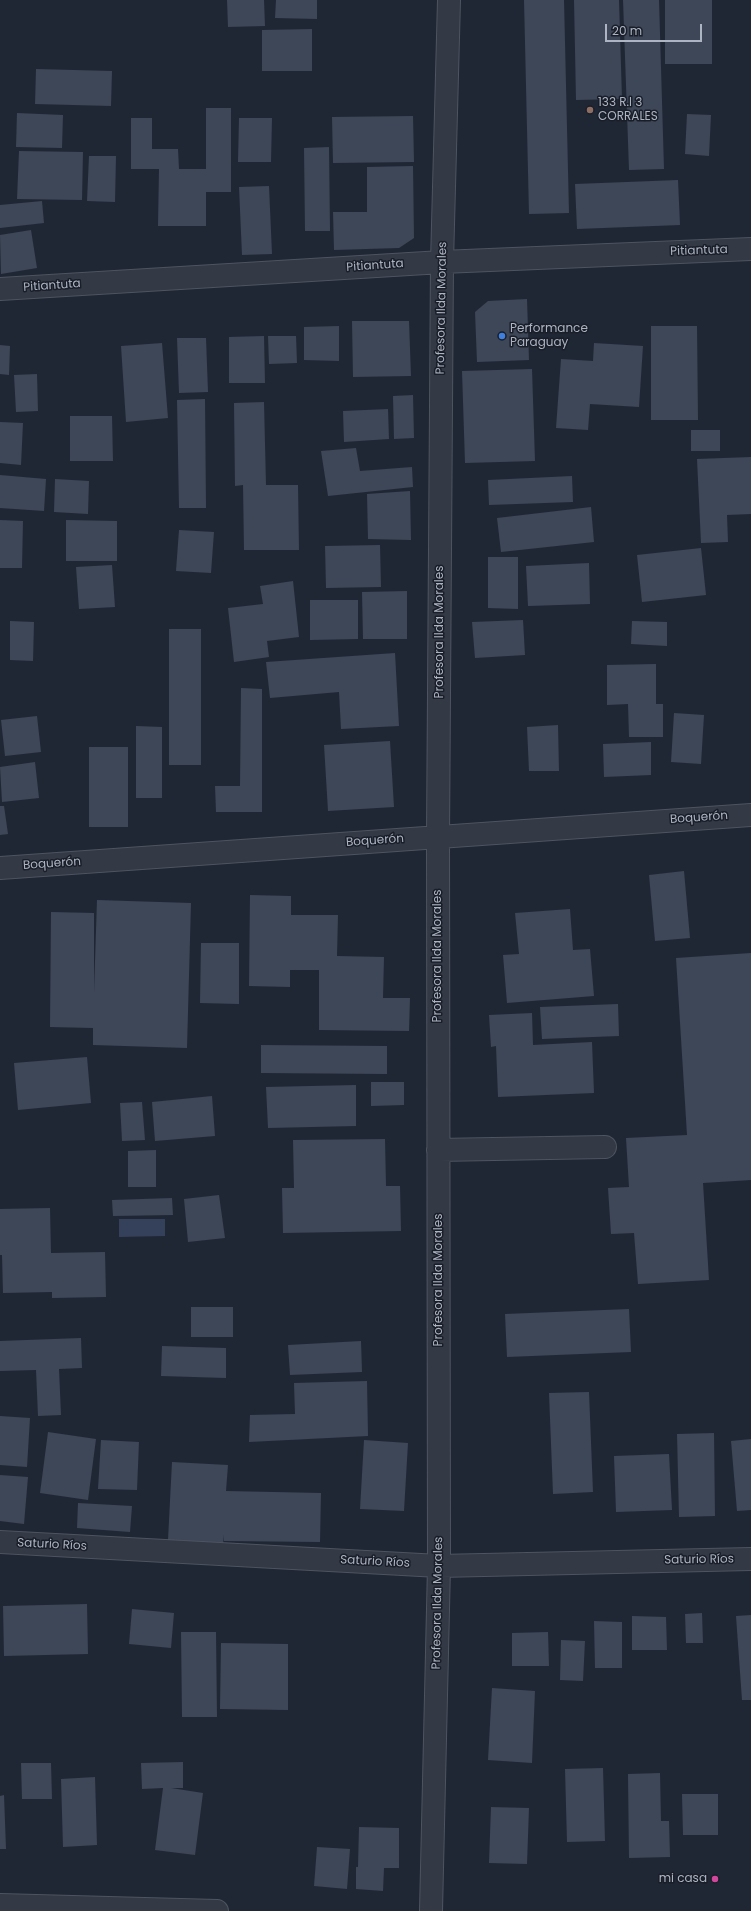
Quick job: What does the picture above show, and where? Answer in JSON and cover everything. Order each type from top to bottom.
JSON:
[{"type":"street","name":"Profesora Ilda Morales","points":[[431,1911],[439,1566],[438,836],[442,262],[449,0]]},
{"type":"street","name":"Pitiantuta","points":[[0,289],[442,262],[751,248]]},
{"type":"street","name":"Boquerón","points":[[0,868],[751,815]]},
{"type":"street","points":[[438,1150],[605,1147]]},
{"type":"street","name":"Saturio Ríos","points":[[0,1542],[439,1566],[751,1559]]},
{"type":"street","points":[[0,1905],[217,1911]]},
{"type":"water","points":[[119,1219],[165,1219],[165,1236],[119,1237]]},
{"type":"building","points":[[227,0],[264,0],[265,26],[228,27]]},
{"type":"building","points":[[276,0],[317,0],[317,19],[275,18]]},
{"type":"building","points":[[524,0],[564,0],[569,213],[529,214]]},
{"type":"building","points":[[574,0],[619,0],[622,99],[576,100]]},
{"type":"building","points":[[623,0],[659,0],[664,169],[629,170]]},
{"type":"building","points":[[665,0],[712,0],[712,64],[665,64]]},
{"type":"building","points":[[312,29],[312,71],[262,71],[262,30]]},
{"type":"building","points":[[36,69],[112,71],[111,106],[35,104]]},
{"type":"building","points":[[206,108],[231,108],[231,192],[206,192],[206,226],[158,226],[159,169],[131,169],[131,118],[152,118],[152,149],[178,149],[179,169],[206,169]]},
{"type":"building","points":[[17,113],[63,115],[62,148],[16,147]]},
{"type":"building","points":[[687,114],[711,115],[709,156],[685,154]]},
{"type":"building","points":[[413,116],[414,162],[333,163],[332,117]]},
{"type":"building","points":[[239,118],[272,118],[271,162],[238,162]]},
{"type":"building","points":[[329,147],[330,231],[305,231],[304,148]]},
{"type":"building","points":[[19,151],[83,152],[82,200],[17,199]]},
{"type":"building","points":[[89,156],[116,156],[115,202],[87,201]]},
{"type":"building","points":[[413,166],[414,238],[399,248],[334,250],[333,212],[367,212],[367,167]]},
{"type":"building","points":[[678,180],[680,225],[577,229],[575,184]]},
{"type":"building","points":[[269,186],[272,254],[242,255],[239,187]]},
{"type":"building","points":[[42,201],[44,223],[0,228],[0,205]]},
{"type":"building","points":[[31,230],[37,268],[1,274],[0,235]]},
{"type":"building","name":"Performance Paraguay","points":[[527,299],[529,360],[477,362],[475,312],[488,301]]},
{"type":"building","points":[[352,321],[409,321],[411,376],[353,377]]},
{"type":"building","points":[[339,326],[339,361],[304,360],[304,327]]},
{"type":"building","points":[[651,326],[697,326],[698,420],[651,420]]},
{"type":"building","points":[[264,336],[265,383],[229,383],[229,337]]},
{"type":"building","points":[[268,336],[296,336],[297,363],[269,364]]},
{"type":"building","points":[[177,338],[206,338],[208,392],[179,393]]},
{"type":"building","points":[[162,343],[168,418],[126,422],[121,346]]},
{"type":"building","points":[[594,343],[643,346],[639,407],[590,404],[588,430],[556,428],[561,359],[593,361]]},
{"type":"building","points":[[0,345],[10,346],[9,375],[0,374]]},
{"type":"building","points":[[532,369],[535,461],[465,463],[462,371]]},
{"type":"building","points":[[37,374],[38,411],[16,412],[14,375]]},
{"type":"building","points":[[413,395],[414,438],[394,439],[393,396]]},
{"type":"building","points":[[205,399],[206,508],[179,508],[177,400]]},
{"type":"building","points":[[264,402],[266,485],[298,485],[299,550],[244,550],[243,485],[235,486],[234,403]]},
{"type":"building","points":[[388,409],[389,439],[344,442],[343,411]]},
{"type":"building","points":[[70,416],[112,416],[113,461],[70,461]]},
{"type":"building","points":[[0,422],[23,423],[21,465],[0,463]]},
{"type":"building","points":[[691,430],[720,430],[720,451],[691,451]]},
{"type":"building","points":[[356,448],[360,471],[412,467],[413,487],[328,496],[321,451]]},
{"type":"building","points":[[751,457],[751,514],[727,515],[728,542],[701,543],[697,459]]},
{"type":"building","points":[[0,475],[46,479],[44,511],[0,508]]},
{"type":"building","points":[[572,476],[573,502],[489,505],[488,480]]},
{"type":"building","points":[[55,479],[89,481],[88,514],[54,512]]},
{"type":"building","points":[[410,491],[411,540],[368,539],[367,494]]},
{"type":"building","points":[[591,507],[594,542],[501,552],[497,518]]},
{"type":"building","points":[[0,520],[23,521],[22,568],[0,568]]},
{"type":"building","points":[[66,520],[117,521],[117,561],[66,561]]},
{"type":"building","points":[[179,530],[214,532],[211,573],[176,571]]},
{"type":"building","points":[[380,545],[381,587],[326,588],[325,546]]},
{"type":"building","points":[[701,548],[706,595],[642,602],[637,555]]},
{"type":"building","points":[[488,557],[518,557],[518,609],[488,608]]},
{"type":"building","points":[[589,563],[590,604],[528,606],[526,566]]},
{"type":"building","points":[[112,565],[115,607],[79,609],[76,567]]},
{"type":"building","points":[[293,581],[299,637],[267,641],[269,657],[234,662],[228,608],[263,604],[260,586]]},
{"type":"building","points":[[407,591],[407,639],[363,639],[362,592]]},
{"type":"building","points":[[310,600],[358,600],[358,639],[310,640]]},
{"type":"building","points":[[523,620],[525,655],[475,658],[472,622]]},
{"type":"building","points":[[10,621],[34,622],[33,661],[10,660]]},
{"type":"building","points":[[632,621],[667,622],[667,646],[631,644]]},
{"type":"building","points":[[169,629],[201,629],[201,765],[169,765]]},
{"type":"building","points":[[395,653],[399,726],[341,729],[339,692],[270,698],[266,662]]},
{"type":"building","points":[[656,664],[656,704],[663,704],[663,737],[629,737],[628,704],[607,705],[607,665]]},
{"type":"building","points":[[241,688],[262,689],[262,812],[216,812],[215,786],[240,786]]},
{"type":"building","points":[[674,713],[704,715],[701,764],[671,762]]},
{"type":"building","points":[[37,716],[41,752],[5,756],[1,720]]},
{"type":"building","points":[[558,725],[559,771],[529,771],[527,727]]},
{"type":"building","points":[[136,726],[162,727],[162,798],[136,798]]},
{"type":"building","points":[[390,741],[394,807],[328,811],[324,745]]},
{"type":"building","points":[[651,742],[651,775],[604,777],[603,744]]},
{"type":"building","points":[[89,747],[128,747],[128,827],[89,827]]},
{"type":"building","points":[[35,762],[39,798],[2,802],[0,767]]},
{"type":"building","points":[[0,806],[4,806],[8,834],[0,835]]},
{"type":"building","points":[[684,871],[690,938],[655,941],[649,875]]},
{"type":"building","points":[[250,895],[291,896],[291,915],[338,915],[337,956],[384,957],[383,998],[410,998],[409,1031],[319,1030],[319,970],[290,970],[290,987],[249,986]]},
{"type":"building","points":[[97,900],[191,903],[187,1048],[93,1045],[93,1028],[50,1027],[51,912],[94,913],[94,992]]},
{"type":"building","points":[[570,909],[573,950],[590,949],[594,996],[507,1003],[503,955],[519,954],[515,913]]},
{"type":"building","points":[[201,943],[239,943],[239,1004],[200,1003]]},
{"type":"building","points":[[751,953],[751,1180],[703,1183],[709,1280],[638,1284],[634,1233],[611,1234],[608,1188],[629,1187],[626,1138],[687,1135],[676,958]]},
{"type":"building","points":[[618,1004],[619,1036],[542,1039],[540,1007]]},
{"type":"building","points":[[532,1013],[533,1045],[592,1042],[594,1093],[498,1097],[496,1046],[491,1047],[489,1015]]},
{"type":"building","points":[[261,1045],[387,1046],[387,1074],[261,1073]]},
{"type":"building","points":[[87,1057],[91,1103],[18,1110],[14,1063]]},
{"type":"building","points":[[371,1082],[404,1082],[404,1105],[371,1106]]},
{"type":"building","points":[[356,1085],[356,1126],[268,1128],[266,1087]]},
{"type":"building","points":[[212,1096],[215,1136],[155,1141],[152,1102]]},
{"type":"building","points":[[142,1102],[145,1140],[122,1141],[120,1103]]},
{"type":"building","points":[[385,1139],[386,1186],[400,1186],[401,1231],[283,1233],[282,1188],[294,1188],[293,1140]]},
{"type":"building","points":[[156,1150],[156,1187],[128,1187],[128,1151]]},
{"type":"building","points":[[219,1195],[225,1238],[188,1242],[184,1199]]},
{"type":"building","points":[[172,1198],[173,1215],[113,1216],[112,1200]]},
{"type":"building","points":[[50,1208],[51,1253],[105,1252],[106,1297],[52,1298],[52,1292],[3,1293],[2,1255],[0,1255],[0,1209]]},
{"type":"building","points":[[191,1307],[233,1307],[233,1337],[191,1337]]},
{"type":"building","points":[[629,1309],[631,1352],[507,1357],[505,1314]]},
{"type":"building","points":[[81,1338],[82,1368],[59,1369],[61,1415],[38,1416],[36,1370],[0,1371],[0,1341]]},
{"type":"building","points":[[361,1341],[362,1372],[290,1375],[288,1345]]},
{"type":"building","points":[[162,1346],[226,1348],[226,1378],[161,1376]]},
{"type":"building","points":[[367,1381],[368,1436],[249,1442],[250,1415],[295,1414],[294,1383]]},
{"type":"building","points":[[589,1392],[593,1492],[553,1494],[549,1393]]},
{"type":"building","points":[[0,1416],[30,1418],[27,1467],[0,1465]]},
{"type":"building","points":[[48,1432],[96,1439],[88,1500],[40,1493]]},
{"type":"building","points":[[714,1433],[715,1516],[679,1517],[677,1434]]},
{"type":"building","points":[[751,1439],[751,1510],[737,1511],[731,1441]]},
{"type":"building","points":[[101,1440],[139,1442],[137,1490],[98,1489]]},
{"type":"building","points":[[364,1440],[408,1443],[404,1511],[360,1509]]},
{"type":"building","points":[[669,1454],[672,1510],[616,1512],[614,1456]]},
{"type":"building","points":[[172,1462],[228,1465],[226,1491],[321,1493],[320,1542],[224,1541],[224,1535],[223,1544],[168,1540]]},
{"type":"building","points":[[0,1475],[28,1477],[24,1524],[0,1521]]},
{"type":"building","points":[[78,1503],[132,1506],[130,1532],[77,1528]]},
{"type":"building","points":[[87,1604],[88,1654],[4,1656],[3,1606]]},
{"type":"building","points":[[132,1609],[174,1613],[171,1648],[129,1644]]},
{"type":"building","points":[[702,1613],[703,1643],[686,1643],[685,1614]]},
{"type":"building","points":[[751,1615],[751,1700],[742,1700],[736,1616]]},
{"type":"building","points":[[632,1616],[666,1617],[667,1650],[632,1650]]},
{"type":"building","points":[[594,1621],[622,1622],[622,1668],[595,1668]]},
{"type":"building","points":[[181,1632],[216,1632],[217,1717],[182,1717]]},
{"type":"building","points":[[548,1632],[549,1666],[512,1666],[512,1633]]},
{"type":"building","points":[[561,1640],[585,1641],[583,1681],[560,1680]]},
{"type":"building","points":[[221,1643],[288,1644],[288,1710],[220,1709]]},
{"type":"building","points":[[492,1688],[535,1691],[532,1763],[488,1760]]},
{"type":"building","points":[[183,1762],[183,1788],[171,1788],[203,1793],[195,1855],[155,1850],[163,1788],[142,1789],[141,1763]]},
{"type":"building","points":[[21,1763],[51,1763],[52,1799],[22,1799]]},
{"type":"building","points":[[603,1768],[605,1841],[567,1842],[565,1769]]},
{"type":"building","points":[[660,1773],[661,1821],[669,1821],[670,1857],[629,1858],[628,1774]]},
{"type":"building","points":[[95,1777],[97,1845],[63,1847],[61,1779]]},
{"type":"building","points":[[682,1794],[718,1794],[718,1835],[683,1835]]},
{"type":"building","points":[[4,1795],[6,1849],[0,1849],[0,1796]]},
{"type":"building","points":[[491,1807],[529,1808],[527,1864],[489,1863]]},
{"type":"building","points":[[359,1827],[399,1828],[399,1868],[384,1868],[383,1891],[356,1889]]},
{"type":"building","points":[[317,1847],[350,1849],[347,1889],[314,1886]]},
{"type":"place","name":"133 R.I 3 CORRALES","points":[[590,110]]},
{"type":"place","name":"Performance Paraguay","points":[[502,336]]},
{"type":"place","name":"mi casa","points":[[715,1879]]}]
